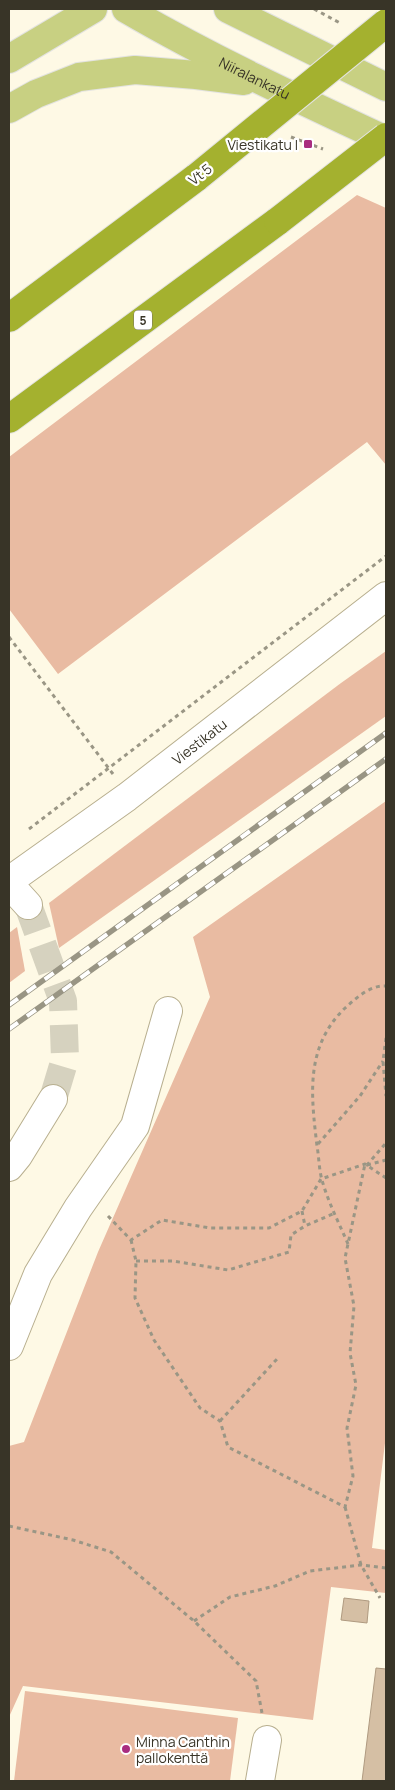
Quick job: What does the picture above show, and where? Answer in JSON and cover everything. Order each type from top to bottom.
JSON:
[{"type":"highway","name":"Vt 5","points":[[9,318],[197,177],[386,23]]},
{"type":"highway","name":"5","points":[[9,419],[278,221],[386,138]]},
{"type":"main road","points":[[9,59],[93,9]]},
{"type":"main road","name":"Niiralankatu","points":[[126,9],[270,86],[386,138]]},
{"type":"main road","points":[[228,9],[386,87]]},
{"type":"main road","points":[[264,9],[278,35]]},
{"type":"main road","points":[[9,109],[36,94],[78,77],[135,70],[225,78],[270,86]]},
{"type":"street","name":"Viestikatu","points":[[9,882],[127,797],[386,596]]},
{"type":"street","points":[[9,882],[28,904]]},
{"type":"street","points":[[9,1346],[38,1274],[78,1208],[135,1126],[168,1011]]},
{"type":"street","points":[[9,1168],[53,1099]]},
{"type":"street","points":[[260,1781],[268,1740]]},
{"type":"path","points":[[24,833],[386,556]]},
{"type":"path","points":[[9,637],[109,768],[127,797]]},
{"type":"path","points":[[348,1246],[321,1179],[313,1090],[314,1067],[322,1039],[336,1017],[354,999],[377,985],[386,986]]},
{"type":"path","points":[[386,1038],[382,1061],[386,1096]]},
{"type":"path","points":[[317,1144],[360,1096],[382,1061]]},
{"type":"path","points":[[380,1598],[361,1565],[345,1507],[353,1476],[347,1428],[356,1385],[350,1352],[354,1306],[346,1258],[366,1164],[386,1143]]},
{"type":"path","points":[[131,1240],[162,1220],[210,1228],[269,1228],[302,1210],[321,1179],[366,1164],[386,1160]]},
{"type":"path","points":[[366,1164],[386,1178]]},
{"type":"path","points":[[302,1210],[306,1226]]},
{"type":"path","points":[[136,1261],[173,1261],[228,1270],[289,1252],[291,1235],[335,1213]]},
{"type":"path","points":[[108,1216],[131,1240],[136,1261],[135,1298],[154,1340],[200,1408],[220,1420],[228,1447],[345,1507]]},
{"type":"path","points":[[220,1420],[277,1359]]},
{"type":"path","points":[[9,1526],[72,1540],[111,1552],[194,1621],[256,1681],[268,1740]]},
{"type":"path","points":[[194,1621],[230,1597],[275,1586],[310,1571],[361,1565],[386,1568]]},
{"type":"shaded area","points":[[357,195],[386,208],[386,465],[367,442],[58,674],[9,609],[9,457]]},
{"type":"shaded area","points":[[386,651],[386,716],[59,948],[49,903]]},
{"type":"shaded area","points":[[386,801],[386,1435],[372,1548],[386,1550],[386,1593],[331,1587],[313,1720],[23,1686],[9,1717],[9,1446],[24,1442],[98,1252],[210,997],[193,937]]},
{"type":"shaded area","points":[[17,927],[25,971],[9,983],[9,933]]},
{"type":"shaded area","name":"Minna Canthin pallokenttä","points":[[25,1691],[238,1718],[230,1781],[14,1781]]},
{"type":"building","points":[[344,1598],[369,1601],[367,1623],[341,1620]]},
{"type":"building","points":[[376,1668],[386,1669],[386,1781],[362,1781]]},
{"type":"tunnel","points":[[28,905],[63,1001],[65,1059],[53,1099]]},
{"type":"railway","points":[[9,1005],[386,733]]},
{"type":"railway","points":[[9,1029],[386,759]]},
{"type":"place","name":"Viestikatu I","points":[[308,144]]},
{"type":"place","name":"Minna Canthin pallokenttä","points":[[126,1749]]}]
